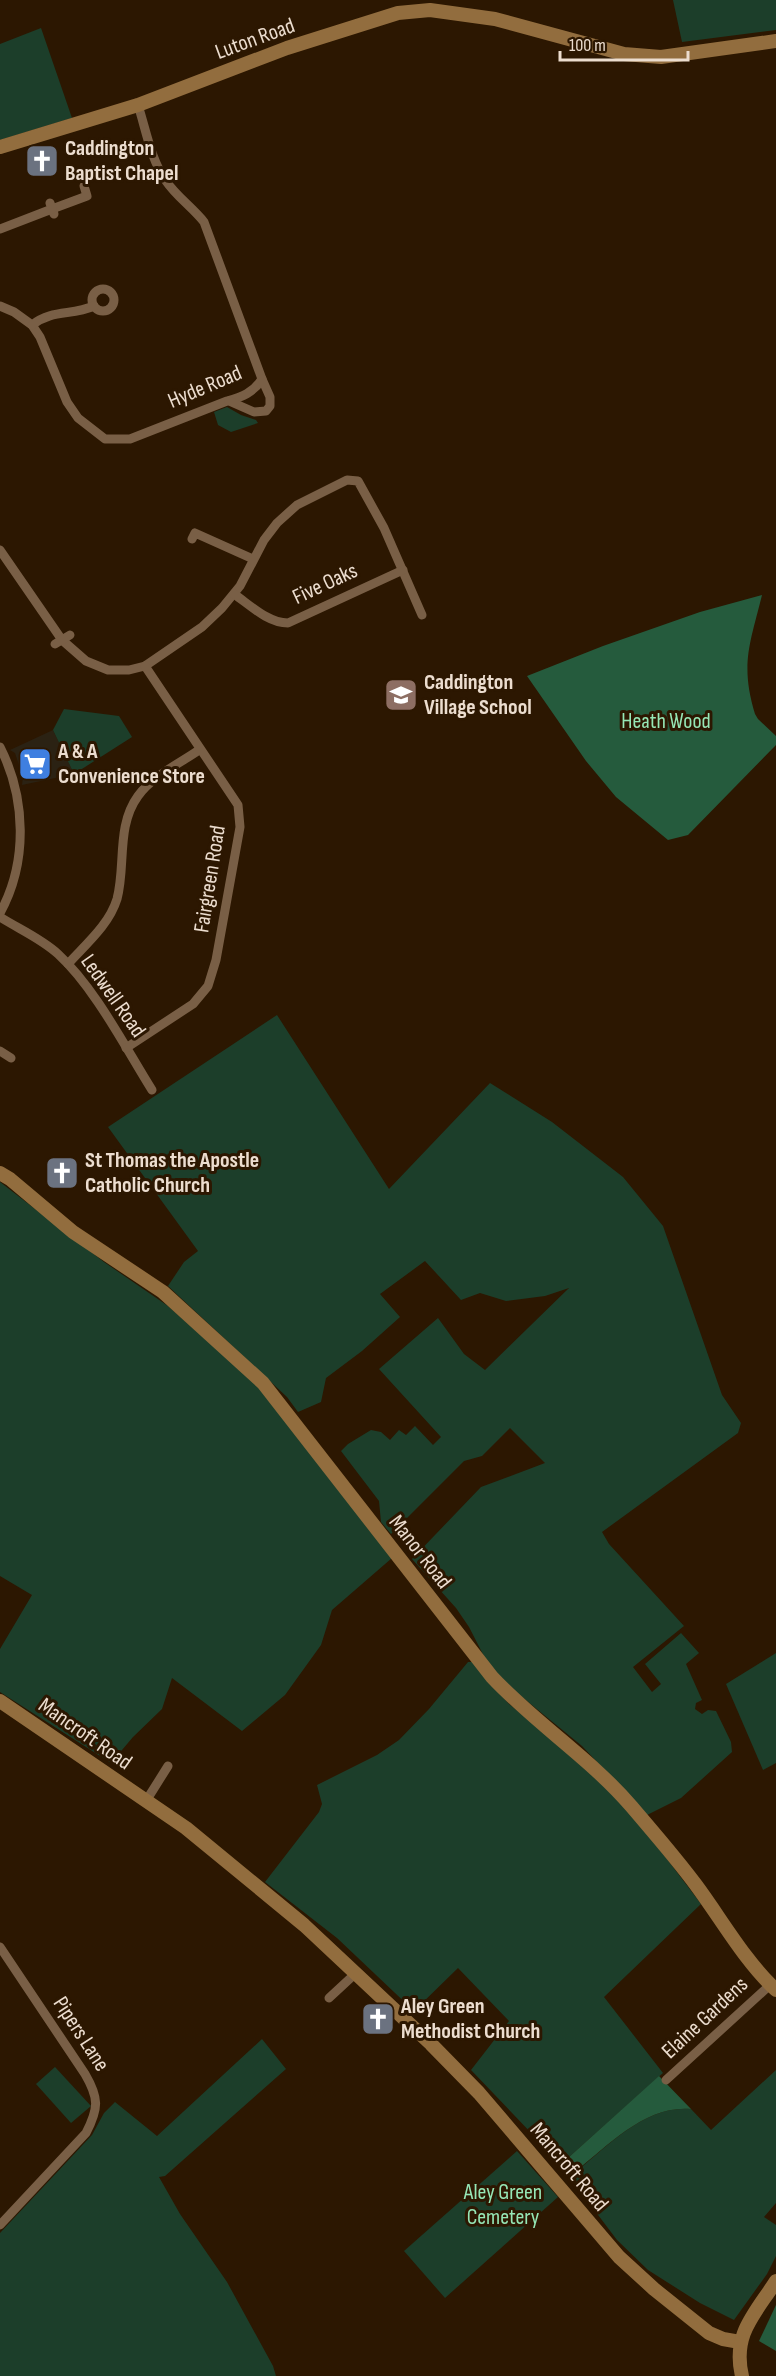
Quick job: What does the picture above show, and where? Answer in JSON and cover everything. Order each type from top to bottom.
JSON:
[{"type":"street","name":"Luton Road","points":[[0,147],[138,105],[287,48],[398,13],[430,10],[495,19],[624,54],[643,56],[661,57],[776,41]]},
{"type":"street","name":"Hyde Road","points":[[0,306],[14,312],[32,325],[40,337],[67,402],[78,418],[105,439],[130,439],[226,401],[242,397],[256,388],[262,379],[204,222],[194,208],[166,182],[138,105]]},
{"type":"street","points":[[0,229],[52,208],[89,200],[84,186]]},
{"type":"street","points":[[32,325],[52,313],[81,311],[94,306]]},
{"type":"street","points":[[226,401],[254,412],[267,411],[270,406],[270,397],[262,379]]},
{"type":"street","points":[[0,550],[63,640],[86,662],[108,670],[129,670],[145,666],[202,627],[234,594],[264,540],[277,523],[297,505],[347,480],[360,477],[422,615]]},
{"type":"street","points":[[195,533],[253,559]]},
{"type":"street","name":"Five Oaks","points":[[234,594],[271,620],[288,623],[403,570]]},
{"type":"street","name":"Fairgreen Road","points":[[126,1048],[192,1004],[208,986],[216,960],[240,827],[238,805],[199,750],[145,666]]},
{"type":"street","points":[[0,747],[19,804],[20,841],[15,876],[0,915]]},
{"type":"street","points":[[68,964],[106,922],[117,901],[121,882],[122,848],[128,819],[136,798],[148,784],[199,750]]},
{"type":"street","name":"Ledwell Road","points":[[0,915],[40,941],[68,964],[82,981],[152,1090]]},
{"type":"street","points":[[0,1051],[11,1058]]},
{"type":"street","name":"Manor Road","points":[[0,1173],[73,1232],[163,1292],[263,1383],[492,1677],[525,1710],[589,1762],[631,1806],[697,1886],[747,1958],[773,1987]]},
{"type":"street","name":"Mancroft Road","points":[[0,1701],[186,1828],[304,1925],[432,2044],[479,2093],[619,2258],[710,2333],[723,2339],[740,2342]]},
{"type":"street","name":"Mancroft Road","points":[[146,1801],[168,1766]]},
{"type":"street","name":"Pipers Lane","points":[[0,1947],[95,2091],[96,2106],[91,2122],[74,2147],[0,2225]]},
{"type":"street","points":[[328,1998],[356,1972]]},
{"type":"street","name":"Elaine Gardens","points":[[666,2080],[773,1987]]},
{"type":"street","points":[[742,2376],[738,2352],[740,2342],[746,2328],[776,2282]]},
{"type":"shaded area","points":[[53,730],[74,774],[22,785],[23,777],[15,753],[10,750]]},
{"type":"green space","points":[[673,0],[776,0],[776,30],[682,42]]},
{"type":"green space","points":[[41,28],[72,118],[0,140],[0,44]]},
{"type":"green space","points":[[227,407],[258,423],[231,432],[218,425],[214,412]]},
{"type":"green space","name":"Heath Wood","points":[[762,595],[748,654],[748,681],[755,714],[776,736],[776,745],[688,835],[668,840],[616,797],[586,761],[527,676],[700,612]]},
{"type":"green space","points":[[64,709],[119,716],[132,737],[74,774],[53,730]]},
{"type":"green space","points":[[277,1015],[389,1189],[490,1083],[552,1122],[623,1177],[663,1226],[722,1395],[741,1423],[738,1433],[602,1532],[609,1544],[684,1626],[633,1667],[652,1692],[661,1684],[645,1664],[681,1633],[699,1653],[686,1664],[702,1700],[696,1703],[695,1709],[702,1714],[708,1710],[716,1711],[731,1742],[732,1752],[681,1798],[647,1815],[582,1746],[505,1683],[489,1666],[469,1627],[456,1608],[412,1559],[481,1487],[545,1463],[510,1428],[482,1456],[464,1461],[391,1534],[381,1522],[379,1501],[341,1451],[371,1430],[381,1432],[390,1440],[399,1430],[406,1435],[415,1426],[433,1445],[441,1437],[379,1369],[438,1318],[464,1354],[485,1370],[569,1288],[545,1296],[506,1301],[480,1293],[461,1300],[425,1261],[380,1294],[400,1317],[362,1351],[326,1378],[321,1402],[298,1412],[287,1397],[168,1286],[184,1262],[198,1251],[108,1127]]},
{"type":"green space","points":[[0,1182],[104,1262],[168,1306],[255,1383],[392,1558],[332,1610],[321,1645],[285,1695],[242,1731],[172,1678],[162,1709],[133,1737],[111,1763],[0,1692],[0,1649],[32,1595],[0,1576]]},
{"type":"green space","points":[[776,1653],[776,1763],[763,1770],[726,1684]]},
{"type":"green space","points":[[468,1662],[473,1662],[508,1703],[593,1773],[648,1834],[701,1904],[604,1997],[663,2073],[568,2158],[578,2170],[630,2128],[659,2113],[675,2109],[691,2109],[711,2130],[776,2070],[776,2203],[764,2217],[776,2225],[776,2256],[767,2274],[734,2320],[700,2303],[648,2270],[617,2240],[555,2158],[471,2070],[509,2021],[458,1968],[414,2011],[337,1938],[265,1882],[319,1812],[322,1804],[317,1785],[377,1755],[399,1740],[429,1709]]},
{"type":"green space","points":[[262,2039],[286,2069],[165,2176],[159,2177],[180,2214],[227,2282],[273,2366],[276,2376],[0,2376],[0,2233],[92,2135],[104,2113],[115,2102],[157,2136]]},
{"type":"green space","points":[[55,2067],[91,2106],[71,2123],[36,2084]]},
{"type":"green space","points":[[659,2076],[691,2109],[675,2109],[644,2120],[616,2138],[577,2170],[568,2158]]},
{"type":"green space","name":"Aley Green Cemetery","points":[[517,2151],[558,2197],[445,2298],[404,2251]]},
{"type":"green space","points":[[776,2305],[776,2351],[759,2341]]},
{"type":"place","name":"Caddington Baptist Chapel","points":[[42,161]]},
{"type":"place","name":"Caddington Village School","points":[[401,695]]},
{"type":"place","name":"A & A Convenience Store","points":[[35,764]]},
{"type":"place","name":"St Thomas the Apostle Catholic Church","points":[[62,1173]]},
{"type":"place","name":"Aley Green Methodist Church","points":[[378,2019]]}]
